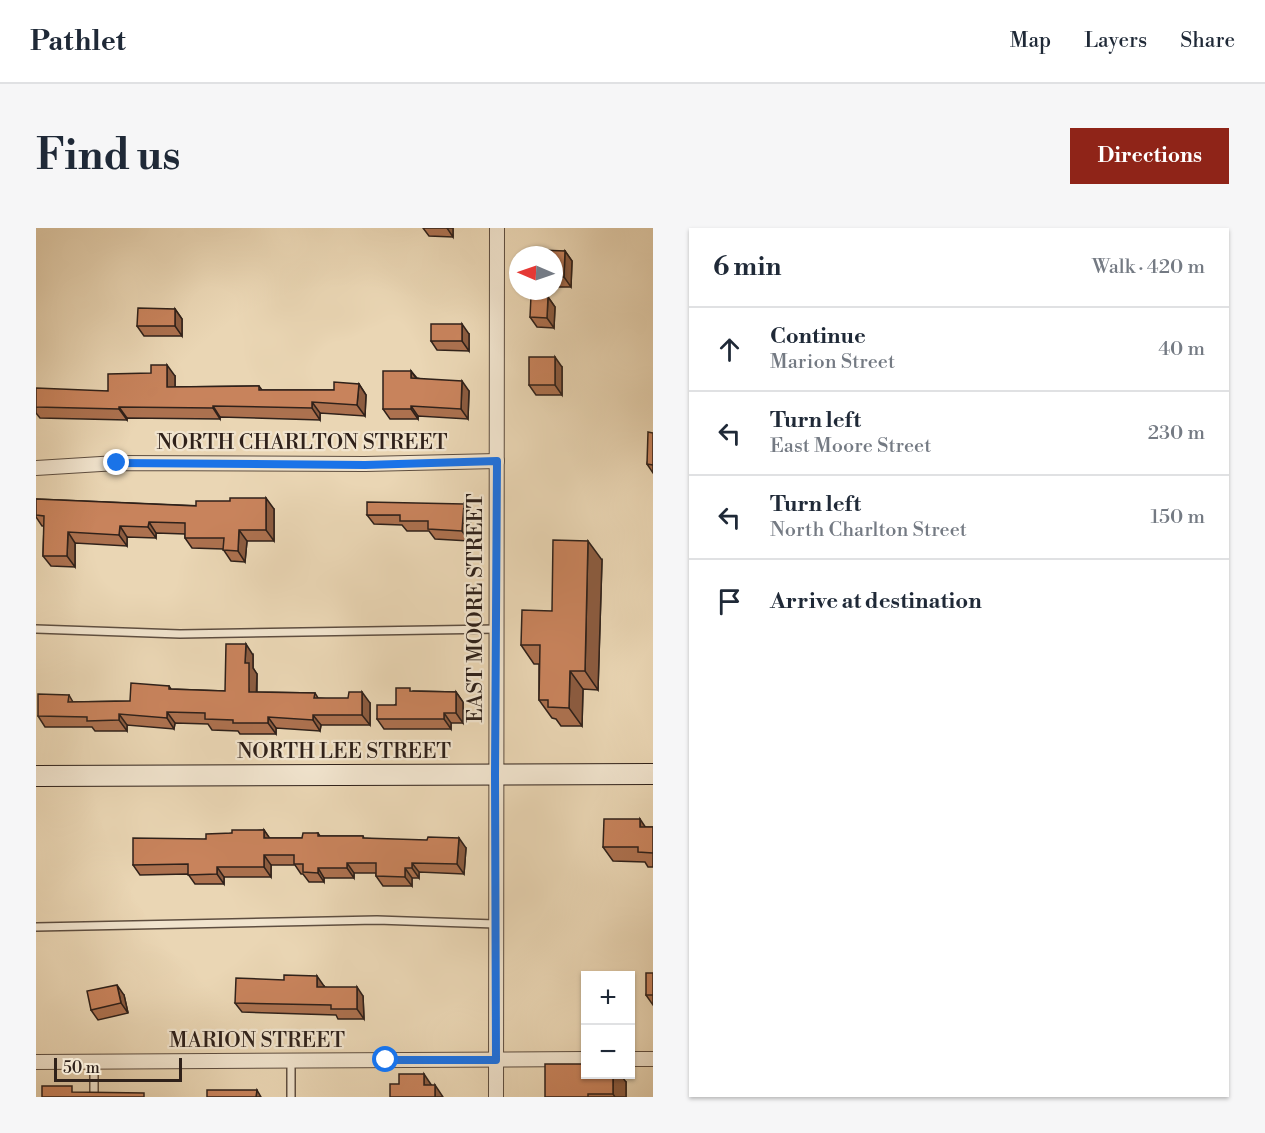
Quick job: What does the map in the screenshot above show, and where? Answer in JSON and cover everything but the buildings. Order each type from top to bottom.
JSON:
[{"type":"street","name":"EAST MOORE STREET","points":[[496,1097],[497,228]]},
{"type":"street","name":"NORTH CHARLTON STREET","points":[[36,468],[117,463],[365,465],[497,461]]},
{"type":"street","name":"NORTH LEE STREET","points":[[36,776],[653,774]]},
{"type":"street","name":"MARION STREET","points":[[36,1062],[581,1059]]},
{"type":"street","points":[[635,1059],[653,1059]]},
{"type":"lane","points":[[36,629],[180,634],[497,629]]},
{"type":"lane","points":[[36,927],[376,920],[495,924]]},
{"type":"lane","points":[[94,1061],[94,1097]]},
{"type":"lane","points":[[291,1061],[291,1097]]},
{"type":"route","points":[[117,463],[365,465],[497,461],[496,1060],[386,1060]]}]
